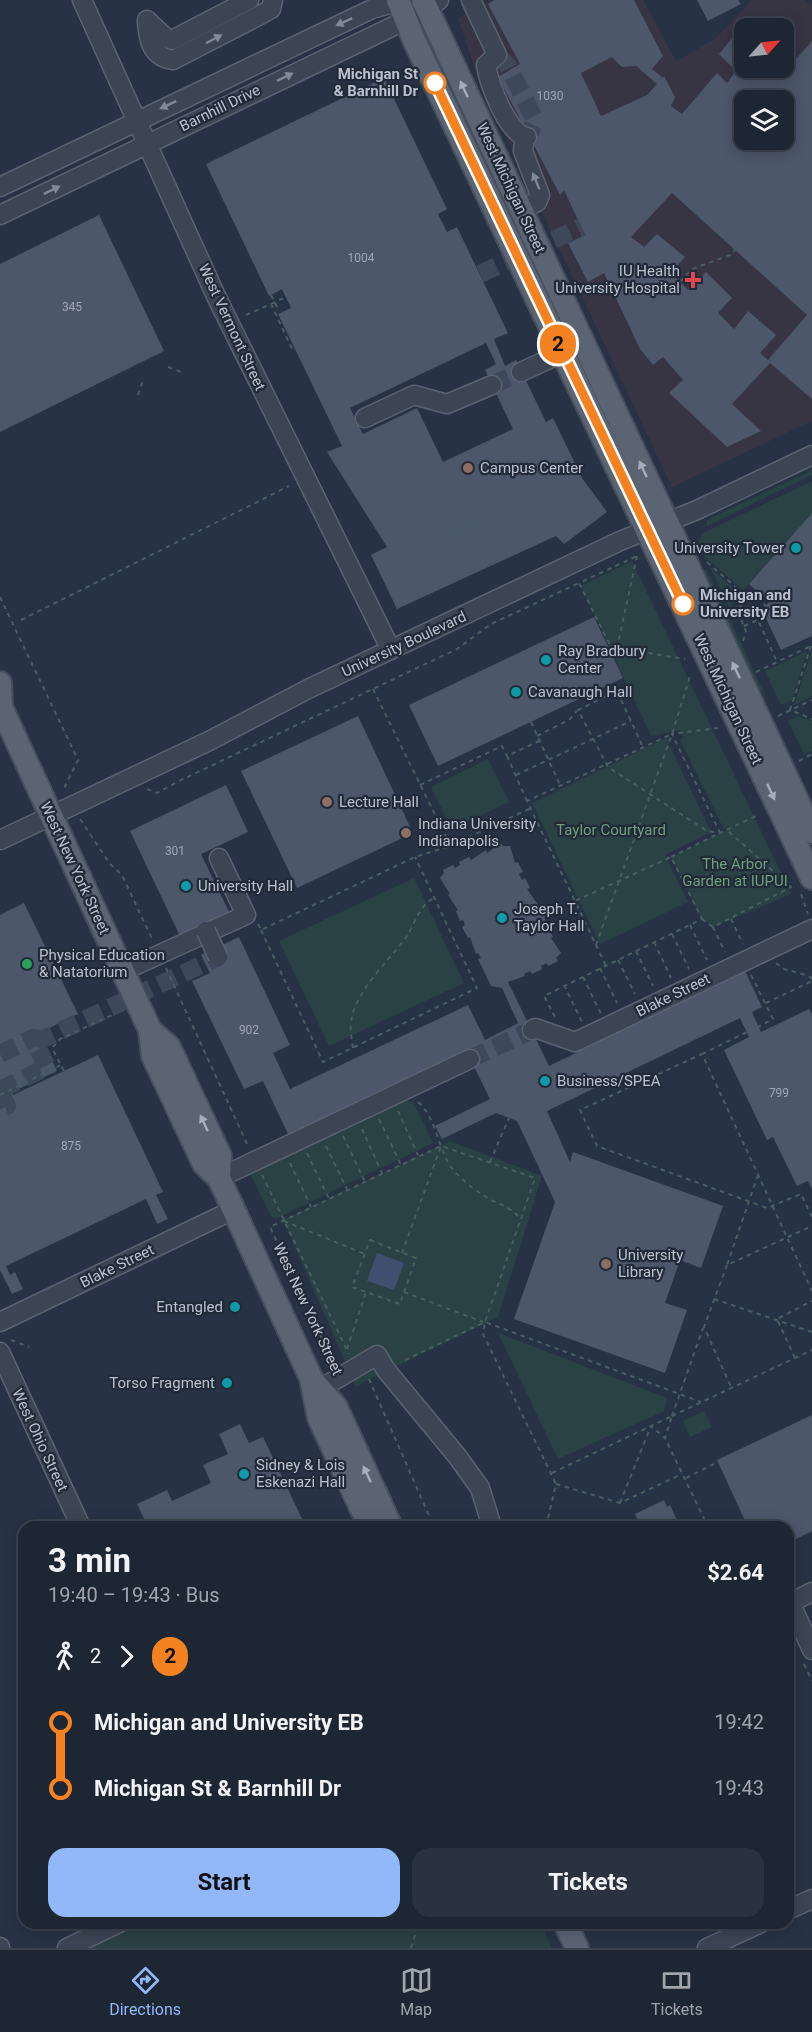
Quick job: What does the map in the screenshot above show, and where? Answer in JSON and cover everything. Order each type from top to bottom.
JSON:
[{"type":"main road","name":"West Michigan Street","points":[[429,3],[812,878]]},
{"type":"main road","name":"West Michigan Street","points":[[402,5],[562,353],[658,526],[812,832]]},
{"type":"main road","name":"West New York Street","points":[[0,682],[0,707],[150,1030],[153,1056],[204,1164],[219,1178],[234,1210],[327,1380],[336,1407],[388,1521]]},
{"type":"main road","name":"West New York Street","points":[[327,1380],[319,1418],[367,1521]]},
{"type":"main road","points":[[568,1929],[577,1948]]},
{"type":"street","name":"West Vermont Street","points":[[82,0],[146,144],[295,459],[391,650]]},
{"type":"street","points":[[249,0],[172,40],[166,38],[147,20],[148,39],[157,54],[162,58],[173,60],[271,9],[273,0]]},
{"type":"street","points":[[471,0],[497,55],[486,64],[491,84],[513,131],[525,141],[523,151],[540,195],[537,202],[521,210]]},
{"type":"street","name":"Barnhill Drive","points":[[0,188],[136,120],[372,9],[429,3]]},
{"type":"street","name":"Barnhill Drive","points":[[0,215],[146,144],[402,5]]},
{"type":"street","points":[[521,372],[562,353]]},
{"type":"street","points":[[365,418],[414,395],[447,404],[492,384]]},
{"type":"street","name":"University Boulevard","points":[[0,840],[391,650],[812,455]]},
{"type":"street","points":[[123,971],[246,915],[219,858]]},
{"type":"street","name":"Blake Street","points":[[566,1040],[575,1042],[812,928]]},
{"type":"street","points":[[206,931],[218,957]]},
{"type":"street","points":[[532,1030],[535,1028],[566,1040]]},
{"type":"street","points":[[219,1178],[470,1059]]},
{"type":"street","name":"Blake Street","points":[[0,1322],[234,1210]]},
{"type":"street","name":"West Ohio Street","points":[[3,1351],[78,1521]]},
{"type":"street","points":[[327,1380],[377,1355],[386,1370],[457,1456],[480,1488],[490,1521]]},
{"type":"street","points":[[794,1601],[812,1592]]},
{"type":"street","points":[[794,1613],[812,1650]]},
{"type":"street","points":[[794,1907],[812,1899]]},
{"type":"street","points":[[67,1948],[107,1929]]},
{"type":"street","points":[[707,1948],[748,1929]]},
{"type":"path","points":[[680,282],[692,269],[730,255],[735,250]]},
{"type":"path","points":[[271,295],[278,309]]},
{"type":"path","points":[[246,315],[286,297]]},
{"type":"path","points":[[271,304],[293,351]]},
{"type":"path","points":[[168,367],[184,373]]},
{"type":"path","points":[[138,396],[143,380]]},
{"type":"path","points":[[540,460],[551,483]]},
{"type":"path","points":[[530,465],[541,488],[535,492]]},
{"type":"path","points":[[21,620],[289,486]]},
{"type":"path","points":[[438,509],[466,496]]},
{"type":"path","points":[[453,535],[481,521]]},
{"type":"path","points":[[516,529],[532,521]]},
{"type":"path","points":[[137,794],[148,789],[157,793],[165,790],[179,781],[457,649],[491,624],[637,556],[616,648]]},
{"type":"path","points":[[703,558],[748,598]]},
{"type":"path","points":[[579,583],[610,645],[616,648],[685,659]]},
{"type":"path","points":[[742,642],[746,631],[737,610],[752,593],[766,606]]},
{"type":"path","points":[[0,597],[78,759],[65,786]]},
{"type":"path","points":[[744,626],[758,620],[777,662]]},
{"type":"path","points":[[756,672],[812,646]]},
{"type":"path","points":[[790,710],[812,646]]},
{"type":"path","points":[[596,945],[672,734],[691,673]]},
{"type":"path","points":[[373,689],[450,846]]},
{"type":"path","points":[[537,736],[569,720],[578,710],[617,691],[642,746]]},
{"type":"path","points":[[778,716],[812,700]]},
{"type":"path","points":[[578,710],[604,764],[707,831],[720,833]]},
{"type":"path","points":[[790,710],[812,719]]},
{"type":"path","points":[[516,775],[631,721]]},
{"type":"path","points":[[531,722],[560,785]]},
{"type":"path","points":[[527,801],[672,734],[718,728]]},
{"type":"path","points":[[672,734],[720,833]]},
{"type":"path","points":[[507,756],[539,741]]},
{"type":"path","points":[[420,785],[502,746],[606,966]]},
{"type":"path","points":[[799,761],[812,754]]},
{"type":"path","points":[[261,930],[415,857],[450,846],[531,808]]},
{"type":"path","points":[[544,916],[758,815]]},
{"type":"path","points":[[713,927],[791,887],[727,830]]},
{"type":"path","points":[[257,922],[322,1062],[477,988],[415,857]]},
{"type":"path","points":[[671,857],[702,919],[713,927],[726,954]]},
{"type":"path","points":[[353,1048],[351,1023],[358,1003],[371,981],[406,936],[427,901],[434,897]]},
{"type":"path","points":[[564,986],[586,1030],[566,1040],[544,996],[564,986],[583,977],[600,968],[702,919]]},
{"type":"path","points":[[730,919],[744,945]]},
{"type":"path","points":[[690,925],[707,962]]},
{"type":"path","points":[[672,934],[689,971]]},
{"type":"path","points":[[654,942],[672,979]]},
{"type":"path","points":[[636,951],[654,988]]},
{"type":"path","points":[[765,1003],[812,980],[809,975],[784,969],[771,955]]},
{"type":"path","points":[[618,960],[636,996]]},
{"type":"path","points":[[747,967],[773,1019],[758,1026]]},
{"type":"path","points":[[600,968],[617,1005]]},
{"type":"path","points":[[583,977],[605,1022]]},
{"type":"path","points":[[64,1071],[52,1048],[60,1039],[112,1015]]},
{"type":"path","points":[[747,1032],[580,1110],[597,1146],[767,1208],[801,1194],[812,1217]]},
{"type":"path","points":[[702,1054],[812,1291]]},
{"type":"path","points":[[0,1095],[61,1065]]},
{"type":"path","points":[[394,1103],[419,1156]]},
{"type":"path","points":[[376,1112],[401,1165]]},
{"type":"path","points":[[490,1162],[509,1118]]},
{"type":"path","points":[[358,1121],[382,1174]]},
{"type":"path","points":[[340,1130],[365,1182]]},
{"type":"path","points":[[322,1138],[347,1190]]},
{"type":"path","points":[[441,1146],[448,1163],[464,1181],[489,1198],[523,1212]]},
{"type":"path","points":[[402,1253],[441,1146]]},
{"type":"path","points":[[284,1220],[441,1146],[535,1178],[485,1322],[483,1334],[556,1484],[547,1521]]},
{"type":"path","points":[[304,1147],[329,1199]]},
{"type":"path","points":[[286,1155],[311,1207]]},
{"type":"path","points":[[665,1438],[758,1175]]},
{"type":"path","points":[[514,1210],[520,1220]]},
{"type":"path","points":[[284,1220],[365,1254]]},
{"type":"path","name":"West New York Street","points":[[284,1220],[270,1227],[327,1380]]},
{"type":"path","points":[[727,1265],[812,1226]]},
{"type":"path","points":[[370,1240],[416,1258],[400,1304],[352,1287],[365,1254],[370,1240]]},
{"type":"path","points":[[327,1380],[366,1292]]},
{"type":"path","points":[[404,1292],[702,1402]]},
{"type":"path","points":[[714,1299],[812,1332]]},
{"type":"path","points":[[777,1319],[812,1301]]},
{"type":"path","points":[[777,1319],[795,1358]]},
{"type":"path","points":[[362,1382],[485,1322]]},
{"type":"path","points":[[704,1327],[732,1388]]},
{"type":"path","points":[[3,1351],[29,1347]]},
{"type":"path","points":[[552,1473],[812,1350]]},
{"type":"path","points":[[651,1426],[665,1438],[705,1521]]},
{"type":"path","points":[[620,1503],[651,1426]]},
{"type":"path","points":[[685,1479],[718,1462]]},
{"type":"path","points":[[556,1484],[620,1503],[682,1474]]},
{"type":"path","points":[[411,1948],[417,1929]]},
{"type":"shaded area","name":"IU Health University Hospital","points":[[490,0],[643,0],[676,61],[715,39],[734,19],[734,78],[794,78],[794,18],[735,18],[752,0],[805,0],[812,6],[812,421],[672,487],[476,73],[458,18]]},
{"type":"green space","points":[[812,470],[812,475],[707,526],[707,520]]},
{"type":"green space","points":[[812,481],[812,513],[743,590],[705,557],[698,544],[703,533]]},
{"type":"green space","name":"The Arbor Garden at IUPUI","points":[[632,561],[791,894],[713,927],[702,919],[671,857],[727,830],[723,828],[680,740],[683,737],[680,730],[651,736],[581,586]]},
{"type":"green space","points":[[710,567],[740,594],[730,608],[741,633]]},
{"type":"green space","points":[[706,569],[767,699],[754,682],[700,572]]},
{"type":"green space","points":[[812,650],[812,696],[794,705]]},
{"type":"green space","points":[[807,651],[792,700],[781,705],[765,671]]},
{"type":"green space","points":[[799,716],[812,721],[812,751],[804,754],[788,721]]},
{"type":"green space","name":"Taylor Courtyard","points":[[666,738],[711,832],[665,855],[688,902],[600,944],[532,803]]},
{"type":"green space","points":[[488,759],[509,802],[452,829],[431,787]]},
{"type":"green space","points":[[414,878],[464,983],[329,1046],[279,941]]},
{"type":"green space","points":[[404,1098],[414,1103],[433,1143],[277,1218],[271,1217],[250,1173]]},
{"type":"green space","points":[[450,1141],[542,1176],[498,1317],[356,1386],[283,1220]]},
{"type":"green space","points":[[498,1333],[667,1398],[664,1411],[558,1459]]},
{"type":"green space","points":[[704,1411],[712,1427],[690,1437],[683,1421]]},
{"type":"green space","points":[[126,1929],[543,1929],[552,1948],[85,1948]]},
{"type":"water","points":[[377,1253],[404,1263],[394,1290],[367,1281]]},
{"type":"building","name":"IU Health University Hospital","points":[[494,0],[634,0],[663,56],[652,69],[663,78],[664,76],[675,97],[671,106],[682,114],[717,73],[727,83],[734,74],[734,78],[794,78],[794,61],[812,41],[812,399],[770,363],[732,404],[761,431],[727,447],[669,393],[683,380],[663,357],[653,365],[640,349],[604,273],[588,282],[568,243],[585,235],[564,190],[560,195],[498,77],[520,64],[488,4]],"holes":[[[612,57],[622,67],[636,66],[657,84],[647,95],[601,116],[581,73]],[[672,193],[807,315],[768,360],[760,353],[776,335],[748,311],[734,329],[718,313],[732,298],[706,272],[688,290],[671,273],[685,257],[657,234],[644,247],[631,237]]]},
{"type":"building","points":[[697,0],[738,0],[741,4],[708,21]]},
{"type":"building","name":"IU Health University Hospital","points":[[734,36],[734,69],[719,54]]},
{"type":"building","points":[[384,78],[447,209],[438,214],[447,232],[457,227],[508,333],[494,339],[505,366],[516,360],[546,422],[553,418],[582,478],[607,512],[564,544],[556,536],[397,609],[371,555],[387,547],[327,452],[342,446],[278,314],[291,308],[282,289],[269,296],[206,164]],"holes":[[[486,343],[496,364],[485,370],[513,429],[443,462],[417,408],[363,434],[350,408]]]},
{"type":"building","points":[[99,215],[164,351],[0,432],[0,264]]},
{"type":"building","name":"University Tower","points":[[812,513],[812,636],[781,650],[762,610],[769,602],[749,584]]},
{"type":"building","name":"Cavanaugh Hall","points":[[594,617],[623,678],[438,766],[409,705]]},
{"type":"building","name":"Lecture Hall","points":[[358,716],[413,833],[297,888],[241,771]]},
{"type":"building","name":"University Hall","points":[[226,785],[248,832],[201,854],[232,918],[206,931],[179,934],[130,831]]},
{"type":"building","points":[[501,843],[503,846],[510,846],[515,863],[518,862],[523,872],[519,874],[522,880],[525,878],[530,888],[527,889],[538,905],[536,906],[538,912],[541,910],[546,921],[543,922],[546,928],[548,927],[553,937],[551,938],[561,953],[556,958],[558,961],[548,966],[547,963],[541,966],[542,969],[532,974],[530,971],[524,974],[525,976],[508,982],[549,1066],[745,971],[762,1007],[752,1012],[761,1032],[809,1009],[812,1014],[812,1189],[808,1181],[797,1186],[773,1137],[767,1140],[724,1050],[749,1037],[740,1018],[547,1111],[570,1162],[573,1152],[723,1206],[701,1268],[680,1260],[665,1303],[687,1310],[665,1373],[514,1319],[555,1202],[517,1121],[496,1113],[442,1139],[435,1126],[490,1099],[466,1050],[288,1134],[263,1081],[244,1089],[192,981],[210,973],[201,955],[239,937],[290,1045],[273,1053],[290,1089],[468,1005],[485,1040],[518,1023],[502,988],[491,986],[478,959],[481,958],[478,953],[476,954],[470,937],[468,938],[462,927],[465,925],[463,920],[460,921],[456,911],[458,910],[440,878],[444,873],[443,870],[453,865],[455,868],[460,865],[459,862],[469,857],[471,860],[486,850],[487,853]]},
{"type":"building","points":[[24,903],[78,1014],[39,1033],[57,1071],[12,1092],[13,1095],[98,1055],[163,1192],[156,1195],[168,1219],[157,1224],[146,1199],[6,1266],[10,1275],[15,1272],[23,1289],[12,1294],[0,1270],[0,915]]},
{"type":"building","points":[[812,1415],[812,1531],[794,1540],[794,1521],[745,1521],[717,1460]]},
{"type":"building","name":"Sidney & Lois Eskenazi Hall","points":[[240,1424],[249,1443],[263,1437],[303,1521],[145,1521],[137,1504],[167,1490],[172,1501],[211,1483],[203,1465],[228,1454],[219,1434]]},
{"type":"building","points":[[664,1500],[667,1507],[670,1505],[677,1521],[638,1521],[635,1514]]},
{"type":"tunnel","points":[[497,55],[508,66],[534,118],[534,124],[524,144]]},
{"type":"tunnel","points":[[480,274],[581,227]]},
{"type":"tunnel","points":[[492,385],[521,372]]},
{"type":"tunnel","points":[[0,1090],[47,1067],[35,1043],[218,957]]},
{"type":"tunnel","points":[[470,1059],[532,1030]]},
{"type":"tunnel","points":[[0,1054],[33,1038],[42,1039]]},
{"type":"tunnel","points":[[0,1092],[7,1106],[0,1109]]},
{"type":"bus line","name":"2","points":[[435,83],[540,309],[607,441],[683,604]]},
{"type":"place","name":"Michigan St & Barnhill Dr","points":[[435,83]]},
{"type":"place","name":"IU Health University Hospital","points":[[693,280]]},
{"type":"place","name":"Campus Center","points":[[468,468]]},
{"type":"place","name":"University Tower","points":[[796,548]]},
{"type":"place","name":"Michigan and University EB","points":[[683,604]]},
{"type":"place","name":"Ray Bradbury Center","points":[[546,660]]},
{"type":"place","name":"Cavanaugh Hall","points":[[516,692]]},
{"type":"place","name":"Lecture Hall","points":[[327,802]]},
{"type":"place","name":"Indiana University Indianapolis","points":[[406,833]]},
{"type":"place","name":"University Hall","points":[[186,886]]},
{"type":"place","name":"Joseph T. Taylor Hall","points":[[502,918]]},
{"type":"place","name":"Physical Education & Natatorium","points":[[27,964]]},
{"type":"place","name":"Business/SPEA","points":[[545,1081]]},
{"type":"place","name":"University Library","points":[[606,1264]]},
{"type":"place","name":"Entangled","points":[[235,1307]]},
{"type":"place","name":"Torso Fragment","points":[[227,1383]]},
{"type":"place","name":"Sidney & Lois Eskenazi Hall","points":[[244,1474]]}]
